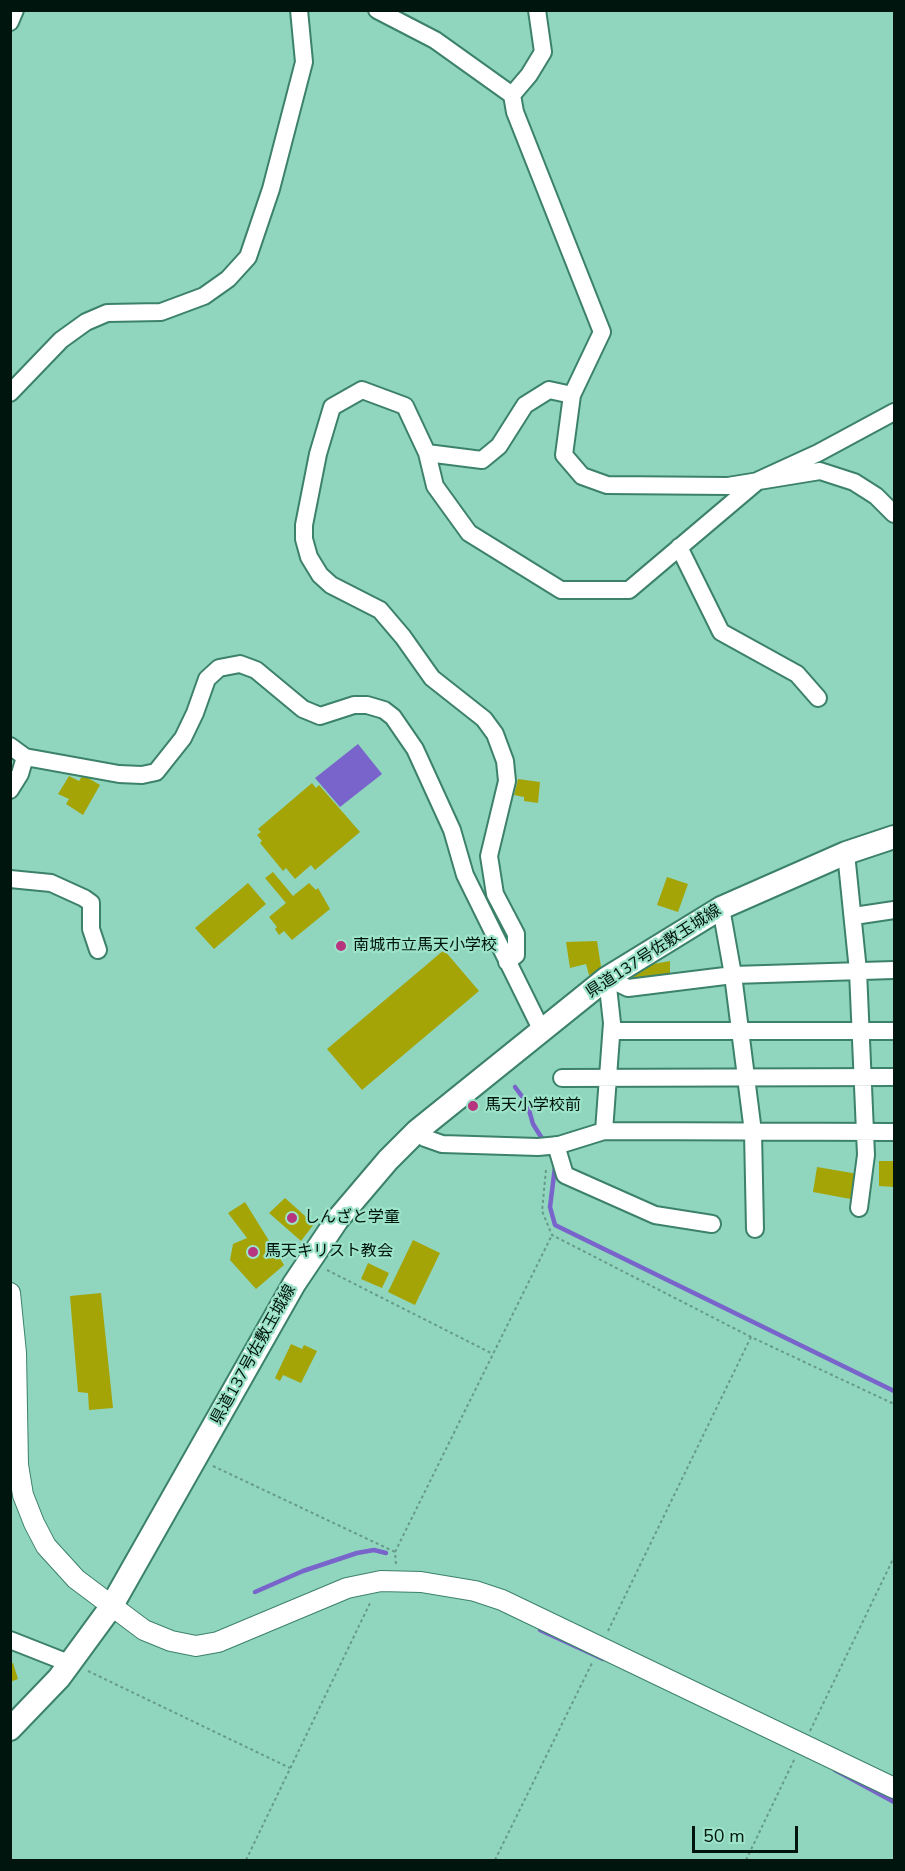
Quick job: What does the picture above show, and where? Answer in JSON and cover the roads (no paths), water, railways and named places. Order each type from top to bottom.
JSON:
[{"type":"main road","name":"県道137号佐敷玉城線","points":[[10,1729],[71,1664],[111,1607],[310,1259],[363,1187],[417,1131],[607,978],[721,908],[846,853],[894,837]]},
{"type":"street","points":[[10,22],[15,10]]},
{"type":"street","points":[[10,393],[61,340],[87,322],[107,313],[161,312],[204,296],[228,279],[248,257],[271,189],[304,62],[299,10]]},
{"type":"street","points":[[377,10],[435,40],[512,95],[515,112],[602,332],[572,395],[564,455],[582,476],[608,485],[728,486],[820,471],[854,482],[876,496],[894,514]]},
{"type":"street","points":[[512,95],[530,75],[543,52],[537,10]]},
{"type":"street","points":[[507,962],[516,955],[516,934],[495,894],[489,856],[507,781],[505,761],[495,734],[484,719],[432,678],[403,637],[380,610],[332,585],[320,575],[309,557],[304,539],[318,454],[332,407],[362,390],[405,406],[427,453],[435,486],[469,533],[561,590],[629,590],[759,480],[818,453],[894,412]]},
{"type":"street","points":[[427,453],[482,460],[499,446],[525,405],[549,390],[572,395]]},
{"type":"street","points":[[679,547],[722,632],[797,674],[818,698]]},
{"type":"street","points":[[10,746],[25,757],[119,774],[142,775],[156,772],[183,738],[207,679],[219,668],[240,664],[256,670],[303,709],[320,716],[354,705],[367,705],[384,710],[393,717],[415,748],[452,830],[465,875],[541,1029]]},
{"type":"street","points":[[10,790],[20,774],[25,757]]},
{"type":"street","points":[[846,853],[858,971],[863,1131],[866,1155],[859,1208]]},
{"type":"street","points":[[10,879],[51,883],[91,903],[91,929],[98,950]]},
{"type":"street","points":[[721,908],[733,975],[753,1132],[755,1229]]},
{"type":"street","points":[[854,916],[894,910]]},
{"type":"street","points":[[607,978],[628,988],[733,975],[894,970]]},
{"type":"street","points":[[604,1131],[612,1031],[607,978]]},
{"type":"street","points":[[612,1031],[894,1031]]},
{"type":"street","points":[[562,1078],[608,1080],[894,1077]]},
{"type":"street","points":[[417,1131],[425,1138],[442,1144],[538,1147],[556,1145],[604,1131],[894,1132]]},
{"type":"street","points":[[556,1145],[565,1175],[655,1215],[712,1224]]},
{"type":"street","points":[[10,1293],[18,1465],[27,1504],[46,1546],[59,1561],[111,1607],[144,1630],[171,1641],[196,1646],[218,1642],[347,1588],[381,1581],[421,1582],[475,1591],[502,1600],[597,1652],[800,1749],[894,1788]]},
{"type":"street","points":[[10,1640],[71,1664]]},
{"type":"waterway","points":[[515,1087],[527,1103],[533,1124],[543,1140]]},
{"type":"waterway","points":[[555,1167],[550,1207],[555,1225],[894,1391]]},
{"type":"waterway","points":[[255,1592],[303,1571],[357,1553],[374,1550],[386,1553]]},
{"type":"waterway","points":[[540,1630],[603,1659]]},
{"type":"waterway","points":[[835,1770],[894,1802]]},
{"type":"place","name":"南城市立馬天小学校","points":[[341,946]]},
{"type":"place","name":"馬天小学校前","points":[[473,1106]]},
{"type":"place","name":"しんざと学童","points":[[292,1218]]},
{"type":"place","name":"馬天キリスト教会","points":[[253,1252]]}]
